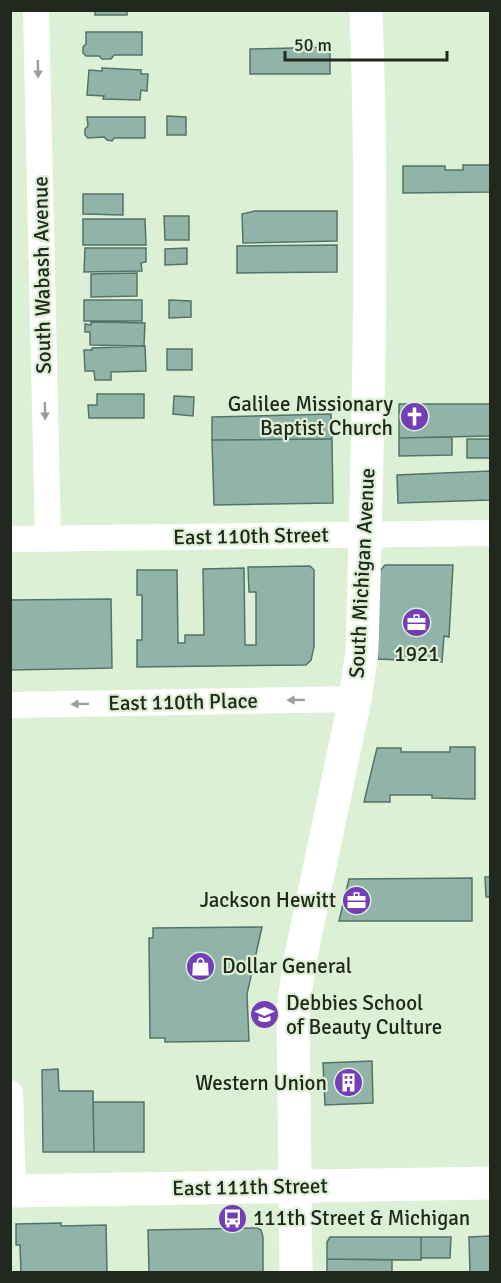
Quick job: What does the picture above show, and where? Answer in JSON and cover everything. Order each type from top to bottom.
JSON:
[{"type":"main road","name":"South Michigan Avenue","points":[[296,1272],[293,1011],[299,965],[355,699],[362,652],[371,280],[366,10]]},
{"type":"main road","name":"East 111th Street","points":[[12,1191],[490,1183]]},
{"type":"street","name":"South Wabash Avenue","points":[[36,10],[48,539]]},
{"type":"street","name":"East 110th Street","points":[[10,539],[490,533]]},
{"type":"street","name":"East 110th Place","points":[[10,705],[355,699]]},
{"type":"street","points":[[10,1093],[12,1191]]},
{"type":"building","points":[[95,10],[127,10],[127,15],[95,15]]},
{"type":"building","points":[[86,32],[142,32],[142,55],[114,55],[111,59],[86,56],[83,53],[83,47],[86,44]]},
{"type":"building","points":[[330,47],[330,74],[250,74],[250,49]]},
{"type":"building","points":[[102,68],[141,70],[141,74],[148,74],[147,91],[141,90],[140,100],[103,99],[104,96],[87,95],[89,70],[102,71]]},
{"type":"building","points":[[167,116],[186,117],[186,135],[167,135]]},
{"type":"building","points":[[87,117],[145,117],[145,138],[114,138],[112,141],[104,137],[88,138],[85,135],[85,129],[88,126]]},
{"type":"building","points":[[463,165],[490,165],[490,192],[403,193],[403,166],[445,166],[445,170],[463,170]]},
{"type":"building","points":[[83,194],[123,194],[123,215],[83,214]]},
{"type":"building","points":[[255,211],[337,211],[337,241],[243,243],[242,214]]},
{"type":"building","points":[[164,216],[189,216],[189,240],[165,240]]},
{"type":"building","points":[[83,219],[145,219],[146,245],[83,245]]},
{"type":"building","points":[[337,245],[337,272],[237,273],[237,246]]},
{"type":"building","points":[[85,248],[146,248],[146,262],[141,263],[142,271],[84,272]]},
{"type":"building","points":[[187,248],[187,264],[165,265],[165,249]]},
{"type":"building","points":[[137,273],[137,296],[91,297],[91,274]]},
{"type":"building","points":[[84,300],[142,300],[142,321],[84,321]]},
{"type":"building","points":[[169,300],[191,301],[191,317],[169,318]]},
{"type":"building","points":[[91,322],[145,323],[144,346],[90,345],[90,332],[85,332],[85,324],[91,325]]},
{"type":"building","points":[[145,346],[146,371],[111,372],[111,380],[95,380],[94,371],[85,371],[84,350]]},
{"type":"building","points":[[167,349],[192,349],[192,370],[167,370]]},
{"type":"building","points":[[97,394],[144,394],[144,418],[89,418],[88,405],[97,405]]},
{"type":"building","points":[[174,396],[194,397],[193,416],[173,414]]},
{"type":"building","points":[[399,404],[490,404],[490,436],[399,438]]},
{"type":"building","points":[[331,414],[332,439],[212,440],[212,417]]},
{"type":"building","points":[[452,437],[452,455],[399,456],[399,438]]},
{"type":"building","points":[[332,439],[333,503],[214,505],[212,440]]},
{"type":"building","points":[[467,439],[490,439],[490,458],[467,458]]},
{"type":"building","points":[[490,471],[490,500],[398,503],[397,475]]},
{"type":"building","points":[[385,565],[453,565],[449,637],[444,636],[442,662],[378,659],[379,572]]},
{"type":"building","points":[[310,566],[314,570],[314,647],[311,660],[306,665],[137,667],[137,640],[142,640],[142,595],[137,595],[137,570],[177,570],[178,643],[185,643],[185,635],[204,635],[203,569],[244,568],[245,645],[256,645],[256,592],[249,592],[248,567]]},
{"type":"building","points":[[111,599],[112,668],[11,670],[10,600]]},
{"type":"building","points":[[450,747],[475,747],[475,799],[432,798],[432,795],[390,795],[390,802],[364,802],[377,748],[401,748],[401,752],[450,752]]},
{"type":"building","points":[[485,877],[490,877],[490,897],[486,897]]},
{"type":"building","points":[[472,878],[472,921],[339,921],[349,879]]},
{"type":"building","name":"Dollar General","points":[[262,927],[247,994],[249,1041],[165,1042],[165,1038],[150,1038],[149,938],[153,938],[153,928]]},
{"type":"building","name":"Western Union","points":[[372,1061],[373,1103],[325,1105],[323,1063]]},
{"type":"building","points":[[58,1069],[59,1091],[93,1091],[94,1152],[43,1152],[42,1070]]},
{"type":"building","points":[[93,1102],[144,1102],[144,1152],[94,1152]]},
{"type":"building","points":[[61,1223],[61,1226],[106,1225],[107,1272],[21,1272],[20,1245],[16,1245],[16,1224]]},
{"type":"building","points":[[257,1228],[261,1230],[263,1237],[263,1272],[149,1272],[148,1230]]},
{"type":"building","points":[[490,1236],[490,1272],[470,1272],[469,1237]]},
{"type":"building","points":[[330,1237],[421,1237],[421,1260],[327,1259],[327,1242]]},
{"type":"building","points":[[421,1237],[451,1237],[450,1258],[421,1258]]},
{"type":"building","points":[[327,1259],[392,1260],[392,1272],[327,1272]]},
{"type":"place","name":"Galilee Missionary Baptist Church","points":[[414,416]]},
{"type":"place","name":"1921","points":[[417,623]]},
{"type":"place","name":"Jackson Hewitt","points":[[357,900]]},
{"type":"place","name":"Dollar General","points":[[201,966]]},
{"type":"place","name":"Debbies School of Beauty Culture","points":[[265,1015]]},
{"type":"place","name":"Western Union","points":[[348,1083]]},
{"type":"place","name":"111th Street & Michigan","points":[[232,1218]]}]
